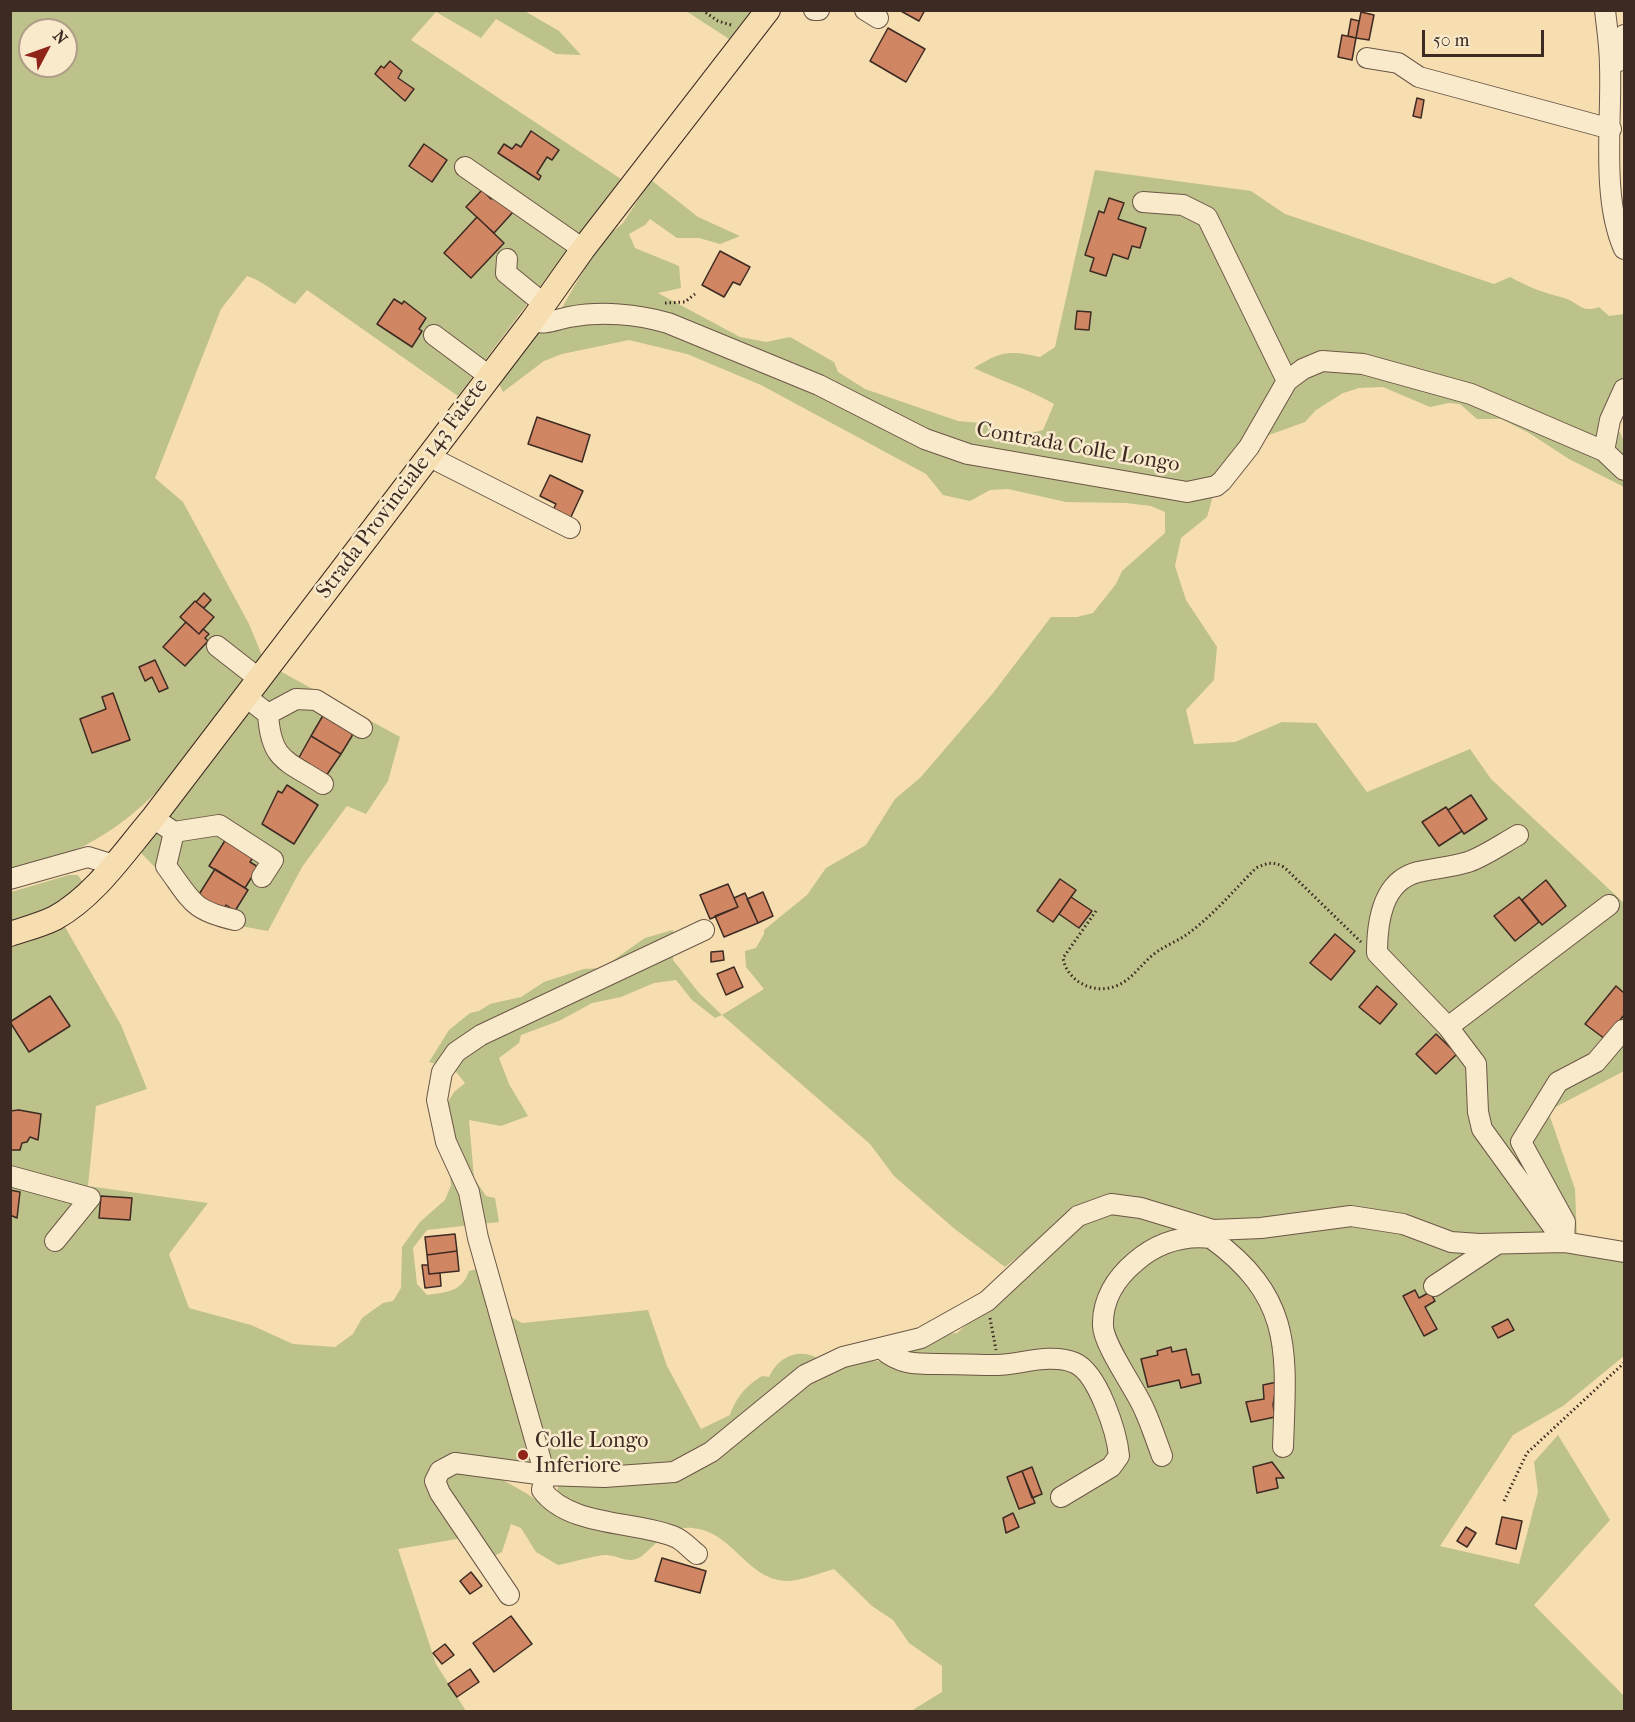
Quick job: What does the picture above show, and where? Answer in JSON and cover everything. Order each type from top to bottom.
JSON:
[{"type":"main road","name":"Strada Provinciale 143 Faiete","points":[[10,934],[39,925],[70,908],[114,865],[153,818],[538,312],[583,249],[768,10]]},
{"type":"street","points":[[814,10],[818,13],[819,10]]},
{"type":"street","points":[[1605,10],[1610,63],[1613,205],[1624,249]]},
{"type":"street","points":[[1610,63],[1619,61],[1624,35]]},
{"type":"street","points":[[1367,58],[1398,63],[1419,77],[1611,129]]},
{"type":"street","points":[[465,167],[583,249]]},
{"type":"street","points":[[1143,202],[1183,205],[1208,218],[1287,381]]},
{"type":"street","points":[[507,259],[506,273],[538,312]]},
{"type":"street","name":"Contrada Colle Longo","points":[[538,312],[544,324],[569,317],[623,314],[648,317],[819,385],[925,439],[968,454],[1187,492],[1216,486],[1222,481],[1249,447],[1267,411],[1287,381],[1303,369],[1322,361],[1364,364],[1471,394],[1604,450],[1624,470]]},
{"type":"street","points":[[434,335],[489,376]]},
{"type":"street","points":[[1604,450],[1610,420],[1624,389]]},
{"type":"street","points":[[428,456],[570,528]]},
{"type":"street","points":[[217,646],[252,687],[268,714],[270,741],[280,757],[323,784]]},
{"type":"street","points":[[268,714],[296,699],[316,700],[362,728]]},
{"type":"street","points":[[153,818],[174,832],[219,825],[273,860],[262,877]]},
{"type":"street","points":[[174,832],[166,866],[194,904],[208,914],[235,920]]},
{"type":"street","points":[[1518,835],[1472,861],[1416,872],[1397,884],[1384,903],[1377,927],[1377,953],[1448,1027],[1476,1064],[1478,1113],[1482,1129],[1564,1242]]},
{"type":"street","points":[[10,879],[88,858],[114,865]]},
{"type":"street","points":[[1448,1027],[1609,905]]},
{"type":"street","points":[[697,1554],[676,1537],[599,1521],[550,1501],[542,1490],[545,1475],[478,1238],[469,1192],[446,1142],[437,1100],[442,1072],[456,1052],[481,1035],[704,930]]},
{"type":"street","points":[[1564,1242],[1565,1222],[1521,1142],[1558,1082],[1596,1062],[1623,1030]]},
{"type":"street","points":[[10,1176],[90,1198],[55,1241]]},
{"type":"street","points":[[509,1595],[440,1493],[435,1481],[440,1471],[455,1463],[545,1475],[604,1477],[674,1472],[711,1452],[806,1375],[843,1357],[921,1338],[987,1301],[1078,1216],[1111,1204],[1141,1208],[1212,1234],[1253,1273],[1276,1312],[1286,1372],[1283,1447]]},
{"type":"street","points":[[1162,1456],[1144,1408],[1103,1327],[1108,1297],[1121,1274],[1144,1254],[1174,1240],[1351,1216],[1403,1224],[1451,1242],[1497,1244],[1564,1242],[1624,1252]]},
{"type":"street","points":[[1434,1286],[1497,1244]]},
{"type":"street","points":[[882,1349],[894,1360],[912,1364],[999,1365],[1059,1359],[1076,1363],[1087,1371],[1096,1386],[1117,1440],[1119,1456],[1111,1467],[1061,1497]]},
{"type":"path","points":[[702,10],[718,21],[753,31]]},
{"type":"path","points":[[1096,911],[1063,958],[1065,969],[1072,979],[1097,988],[1115,987],[1134,975],[1152,956],[1185,936],[1256,868],[1266,863],[1275,862],[1284,867],[1368,949],[1377,953]]},
{"type":"path","points":[[987,1301],[999,1365]]},
{"type":"path","points":[[1504,1501],[1527,1453],[1624,1363]]},
{"type":"green space","points":[[523,10],[559,31],[581,55],[556,54],[496,19],[481,38],[436,12],[411,40],[621,179],[458,396],[307,290],[295,304],[247,276],[221,309],[155,478],[183,502],[249,624],[263,658],[185,761],[158,791],[128,818],[94,840],[56,858],[11,870],[11,11]]},
{"type":"green space","points":[[686,11],[751,11],[729,39]]},
{"type":"green space","points":[[1095,170],[1251,191],[1285,214],[1494,284],[1510,277],[1583,308],[1599,307],[1609,316],[1624,314],[1624,378],[1608,406],[1601,431],[1620,432],[1624,442],[1624,487],[1569,459],[1529,433],[1501,419],[1477,419],[1460,404],[1449,403],[1430,407],[1383,387],[1359,388],[1343,393],[1316,410],[1305,422],[1247,443],[1226,472],[1218,478],[1207,517],[1181,538],[1175,566],[1186,600],[1217,647],[1214,680],[1186,710],[1194,744],[1235,742],[1282,722],[1316,723],[1367,792],[1470,749],[1491,779],[1624,903],[1624,1071],[1548,1111],[1575,1189],[1577,1237],[1541,1233],[1486,1239],[1454,1236],[1408,1218],[1362,1211],[1219,1222],[1129,1199],[1110,1200],[1082,1206],[1005,1267],[956,1230],[894,1176],[870,1144],[722,1015],[764,989],[746,967],[745,951],[756,948],[764,930],[807,895],[826,868],[866,845],[895,799],[920,778],[993,693],[1051,617],[1077,617],[1093,613],[1116,584],[1122,571],[1165,533],[1165,512],[1151,506],[1126,503],[1066,502],[1008,489],[990,490],[970,501],[943,495],[926,474],[761,385],[687,354],[629,340],[562,354],[544,361],[503,392],[499,384],[551,310],[560,311],[593,254],[623,223],[651,180],[698,217],[740,236],[720,244],[699,238],[677,238],[650,219],[645,225],[629,234],[635,248],[679,266],[681,288],[658,293],[740,337],[766,342],[790,337],[834,362],[838,372],[865,389],[958,421],[980,423],[1024,435],[1043,430],[1054,404],[974,368],[999,355],[1020,353],[1040,357],[1055,347]]},
{"type":"green space","points":[[278,670],[400,737],[388,781],[366,814],[347,806],[302,867],[268,931],[207,920],[141,853]]},
{"type":"green space","points":[[69,875],[78,875],[83,883],[67,898],[50,909],[11,926],[11,892]]},
{"type":"green space","points":[[65,927],[121,1025],[147,1089],[96,1106],[88,1186],[208,1203],[169,1254],[189,1308],[251,1325],[293,1344],[335,1347],[353,1334],[362,1318],[383,1303],[393,1301],[401,1288],[402,1247],[420,1222],[445,1200],[451,1185],[450,1176],[459,1161],[450,1134],[445,1107],[454,1092],[465,1083],[453,1068],[429,1062],[449,1030],[470,1013],[479,1011],[490,1004],[521,997],[544,982],[584,969],[602,968],[645,938],[673,930],[673,960],[699,993],[722,1015],[715,1018],[692,1000],[676,980],[654,983],[621,997],[592,1003],[561,1020],[521,1035],[519,1043],[499,1058],[509,1084],[528,1116],[501,1126],[469,1120],[474,1178],[486,1196],[495,1198],[499,1222],[427,1230],[413,1248],[417,1284],[427,1295],[453,1290],[462,1283],[469,1271],[481,1268],[490,1296],[488,1304],[522,1323],[648,1310],[667,1366],[701,1429],[730,1415],[746,1388],[762,1376],[769,1377],[782,1361],[790,1356],[807,1354],[816,1357],[831,1370],[862,1361],[877,1361],[892,1365],[900,1351],[939,1335],[957,1333],[1086,1221],[1113,1214],[1181,1226],[1193,1244],[1210,1247],[1233,1235],[1279,1232],[1309,1227],[1382,1225],[1462,1246],[1473,1254],[1510,1249],[1548,1249],[1624,1258],[1624,1356],[1563,1406],[1513,1435],[1440,1546],[1519,1564],[1538,1492],[1534,1462],[1558,1435],[1610,1520],[1534,1605],[1624,1696],[1624,1711],[911,1711],[942,1692],[942,1666],[909,1643],[893,1620],[872,1606],[834,1569],[791,1581],[772,1578],[749,1564],[718,1537],[692,1528],[670,1533],[638,1559],[629,1560],[602,1555],[558,1565],[536,1552],[521,1528],[511,1524],[502,1552],[490,1558],[474,1536],[398,1549],[436,1664],[466,1711],[11,1712],[11,947]],"holes":[[[460,1459],[557,1466],[558,1488],[549,1506],[509,1483],[477,1470],[462,1467],[449,1470],[439,1480],[432,1479],[443,1466]]]},
{"type":"building","points":[[899,10],[925,10],[919,21]]},
{"type":"building","points":[[1361,12],[1374,15],[1369,40],[1356,38]]},
{"type":"building","points":[[1351,19],[1359,21],[1356,38],[1348,36]]},
{"type":"building","points":[[888,28],[925,49],[906,82],[870,61]]},
{"type":"building","points":[[1342,35],[1356,38],[1352,60],[1338,57]]},
{"type":"building","points":[[390,61],[402,71],[398,78],[414,89],[405,101],[375,74],[381,66],[384,68]]},
{"type":"building","points":[[1417,98],[1424,100],[1421,118],[1413,116]]},
{"type":"building","points":[[531,131],[559,150],[552,160],[547,157],[537,173],[541,176],[539,180],[498,153],[504,144],[512,149],[516,144],[521,147]]},
{"type":"building","points":[[424,144],[447,160],[432,182],[409,166]]},
{"type":"building","points":[[482,190],[491,199],[496,194],[514,211],[494,233],[466,207]]},
{"type":"building","points":[[1109,198],[1124,203],[1118,219],[1146,228],[1140,248],[1132,246],[1128,259],[1113,254],[1106,276],[1090,271],[1094,258],[1085,255],[1099,211],[1104,213]]},
{"type":"building","points":[[477,217],[504,243],[471,278],[444,253]]},
{"type":"building","points":[[720,251],[750,267],[740,285],[733,282],[724,297],[702,285]]},
{"type":"building","points":[[394,299],[402,304],[404,301],[426,318],[419,329],[422,331],[412,347],[377,324]]},
{"type":"building","points":[[1077,311],[1091,312],[1089,330],[1075,329]]},
{"type":"building","points":[[537,417],[590,435],[582,462],[528,444]]},
{"type":"building","points":[[550,475],[583,491],[570,519],[553,510],[556,504],[540,496]]},
{"type":"building","points":[[204,593],[211,600],[204,608],[196,602]]},
{"type":"building","points":[[195,601],[214,617],[199,634],[180,617]]},
{"type":"building","points":[[186,622],[199,634],[203,629],[209,634],[205,638],[208,641],[185,666],[163,647]]},
{"type":"building","points":[[155,660],[168,688],[159,692],[152,677],[145,681],[139,667]]},
{"type":"building","points":[[113,693],[130,740],[92,753],[80,719],[106,709],[102,697]]},
{"type":"building","points":[[325,712],[352,731],[352,736],[341,754],[311,736]]},
{"type":"building","points":[[311,736],[341,754],[326,776],[297,761]]},
{"type":"building","points":[[287,785],[318,805],[294,844],[262,824],[278,791],[282,793]]},
{"type":"building","points":[[1471,795],[1487,819],[1464,834],[1448,810]]},
{"type":"building","points":[[1446,807],[1462,831],[1439,846],[1422,822]]},
{"type":"building","points":[[226,839],[254,856],[250,862],[258,867],[245,888],[209,866]]},
{"type":"building","points":[[215,869],[248,890],[235,911],[226,905],[223,911],[198,896]]},
{"type":"building","points":[[1060,879],[1076,890],[1053,922],[1037,911]]},
{"type":"building","points":[[1546,880],[1566,906],[1542,925],[1522,900]]},
{"type":"building","points":[[728,884],[738,907],[710,919],[700,895]]},
{"type":"building","points":[[763,892],[773,916],[758,923],[747,899]]},
{"type":"building","points":[[745,893],[758,923],[724,937],[715,916],[738,907],[734,898]]},
{"type":"building","points":[[1071,897],[1092,911],[1079,928],[1059,914]]},
{"type":"building","points":[[1519,897],[1539,922],[1515,941],[1494,916]]},
{"type":"building","points":[[1335,934],[1355,951],[1331,980],[1310,963]]},
{"type":"building","points":[[723,951],[724,960],[711,962],[711,952]]},
{"type":"building","points":[[734,967],[743,987],[726,995],[717,974]]},
{"type":"building","points":[[1377,986],[1397,1004],[1380,1024],[1359,1007]]},
{"type":"building","points":[[1616,986],[1624,993],[1624,1015],[1605,1039],[1585,1024]]},
{"type":"building","points":[[50,996],[70,1026],[29,1052],[10,1022]]},
{"type":"building","points":[[1436,1034],[1457,1054],[1436,1074],[1416,1054]]},
{"type":"building","points":[[19,1110],[41,1114],[38,1140],[30,1137],[27,1142],[22,1143],[20,1150],[10,1150],[10,1111]]},
{"type":"building","points":[[10,1190],[20,1192],[17,1218],[10,1215]]},
{"type":"building","points":[[101,1196],[132,1198],[130,1220],[99,1218]]},
{"type":"building","points":[[455,1234],[457,1251],[427,1255],[425,1237]]},
{"type":"building","points":[[457,1251],[459,1271],[429,1274],[427,1255]]},
{"type":"building","points":[[422,1265],[428,1265],[429,1274],[440,1273],[441,1286],[425,1288]]},
{"type":"building","points":[[1415,1290],[1419,1298],[1430,1292],[1435,1301],[1425,1307],[1437,1329],[1424,1336],[1403,1296]]},
{"type":"building","points":[[1508,1319],[1514,1330],[1498,1338],[1492,1327]]},
{"type":"building","points":[[1171,1347],[1172,1352],[1186,1349],[1192,1375],[1199,1374],[1201,1383],[1181,1388],[1179,1380],[1148,1387],[1141,1359],[1158,1355],[1157,1351]]},
{"type":"building","points":[[1277,1382],[1273,1405],[1275,1417],[1251,1422],[1246,1402],[1264,1399],[1263,1385]]},
{"type":"building","points":[[1272,1462],[1284,1478],[1276,1478],[1278,1488],[1257,1493],[1253,1467]]},
{"type":"building","points":[[1032,1467],[1042,1494],[1032,1498],[1022,1471]]},
{"type":"building","points":[[1022,1471],[1035,1503],[1019,1509],[1007,1477]]},
{"type":"building","points":[[1013,1513],[1019,1527],[1006,1533],[1003,1518]]},
{"type":"building","points":[[1502,1517],[1522,1521],[1516,1549],[1496,1544]]},
{"type":"building","points":[[1466,1527],[1476,1533],[1467,1547],[1457,1541]]},
{"type":"building","points":[[662,1558],[706,1571],[700,1593],[655,1581]]},
{"type":"building","points":[[471,1572],[482,1586],[470,1594],[460,1581]]},
{"type":"building","points":[[511,1616],[532,1644],[494,1672],[473,1643]]},
{"type":"building","points":[[445,1644],[454,1655],[442,1664],[433,1653]]},
{"type":"building","points":[[470,1669],[479,1682],[457,1697],[448,1684]]},
{"type":"place","name":"Colle Longo Inferiore","points":[[523,1455]]}]
